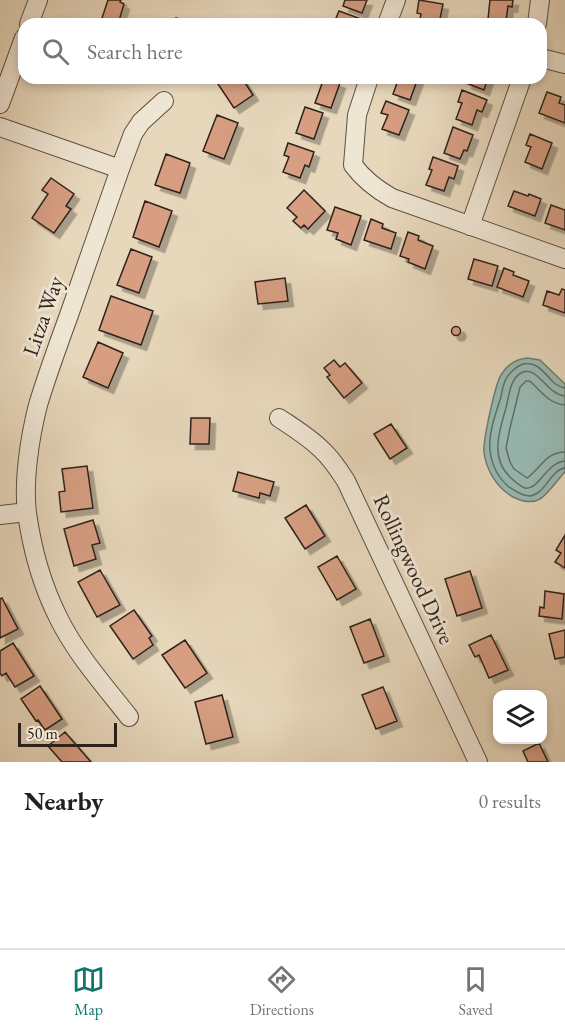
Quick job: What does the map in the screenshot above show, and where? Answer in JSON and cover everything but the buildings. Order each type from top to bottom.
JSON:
[{"type":"street","points":[[31,18],[38,0]]},
{"type":"street","points":[[389,18],[396,0]]},
{"type":"street","points":[[538,18],[540,0]]},
{"type":"street","points":[[0,104],[18,54]]},
{"type":"street","points":[[547,60],[565,64]]},
{"type":"street","points":[[367,84],[357,115],[353,165],[361,176],[376,189],[392,198],[565,259]]},
{"type":"street","points":[[470,226],[520,84]]},
{"type":"street","name":"Litza Way","points":[[129,717],[72,642],[58,617],[41,573],[27,512],[29,448],[38,406],[133,134],[141,122],[164,101]]},
{"type":"street","points":[[0,127],[120,169]]},
{"type":"street","name":"Rollingwood Drive","points":[[279,418],[305,435],[322,450],[346,481],[478,762]]},
{"type":"street","points":[[0,515],[27,512]]},
{"type":"water","points":[[527,358],[540,360],[565,384],[565,472],[543,497],[530,502],[513,497],[497,484],[490,472],[484,452],[490,413],[501,375],[512,363]]}]
